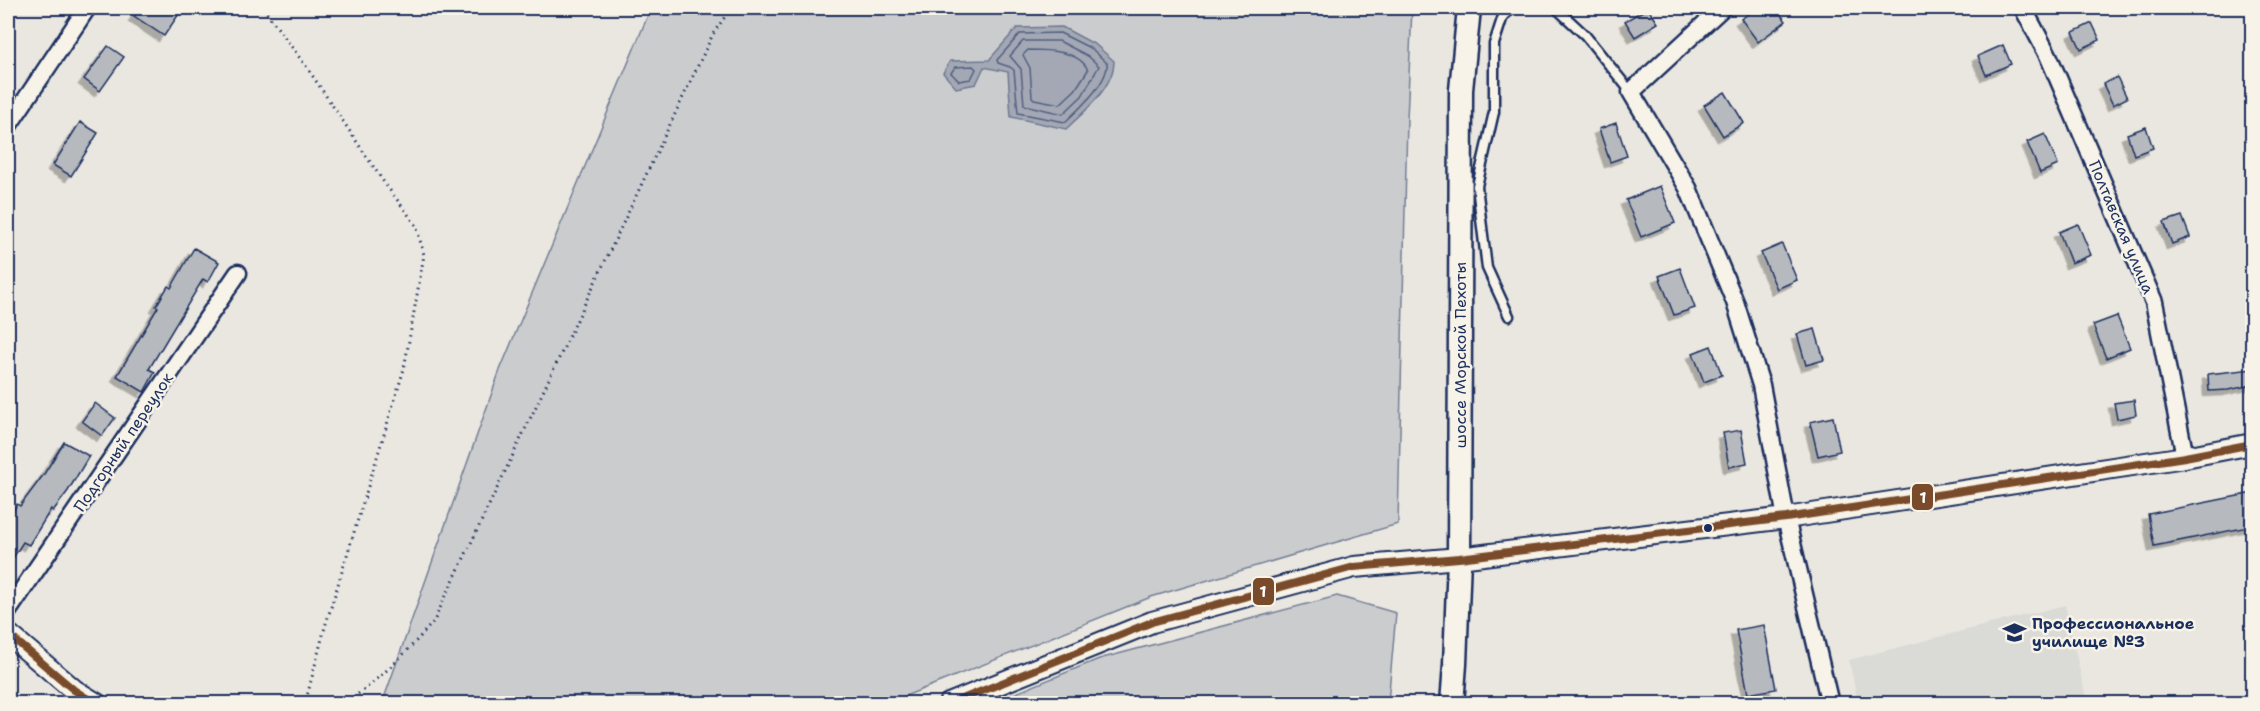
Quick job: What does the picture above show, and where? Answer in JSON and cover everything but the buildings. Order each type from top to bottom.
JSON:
[{"type":"main road","name":"шоссе Морской Пехоты","points":[[1452,704],[1459,558],[1461,90],[1469,8]]},
{"type":"street","points":[[8,126],[87,8]]},
{"type":"street","points":[[1722,8],[1631,92],[1688,188],[1735,302],[1761,385],[1786,518],[1830,704]]},
{"type":"street","name":"Полтавская улица","points":[[2023,8],[2048,55],[2154,302],[2185,458]]},
{"type":"street","name":"Подгорный переулок","points":[[8,611],[238,273]]},
{"type":"street","points":[[949,704],[1152,622],[1354,567],[1459,558],[1786,518],[2185,458],[2253,444]]},
{"type":"street","points":[[8,634],[76,697],[97,704]]},
{"type":"lane","points":[[1509,316],[1487,268],[1477,186],[1494,112],[1494,44],[1503,16],[1513,8]]},
{"type":"lane","points":[[1556,8],[1585,35],[1631,92]]},
{"type":"path","points":[[262,8],[308,69],[383,181],[416,225],[424,255],[404,369],[325,627],[305,704]]},
{"type":"path","points":[[343,704],[358,694],[420,637],[434,621],[713,34],[732,8]]},
{"type":"shaded area","points":[[651,8],[1412,8],[1407,119],[1398,524],[1151,597],[888,703],[382,704],[500,370]]},
{"type":"shaded area","points":[[1337,596],[1396,613],[1388,703],[992,703],[1099,659]]},
{"type":"shaded area","name":"Профессиональное училище №3","points":[[2065,605],[2087,703],[1858,703],[1849,660]]},
{"type":"water","points":[[1062,27],[1096,45],[1114,61],[1113,71],[1104,89],[1066,129],[1011,117],[1008,72],[984,67],[976,84],[956,88],[943,73],[950,61],[989,60],[1017,28]]},
{"type":"transit line","name":"1","points":[[950,704],[1152,622],[1354,567],[1459,558],[1786,518],[2185,457],[2252,444]]},
{"type":"transit line","name":"1","points":[[8,634],[74,690],[96,704]]},
{"type":"place","name":"Профессиональное училище №3","points":[[2014,632]]}]
